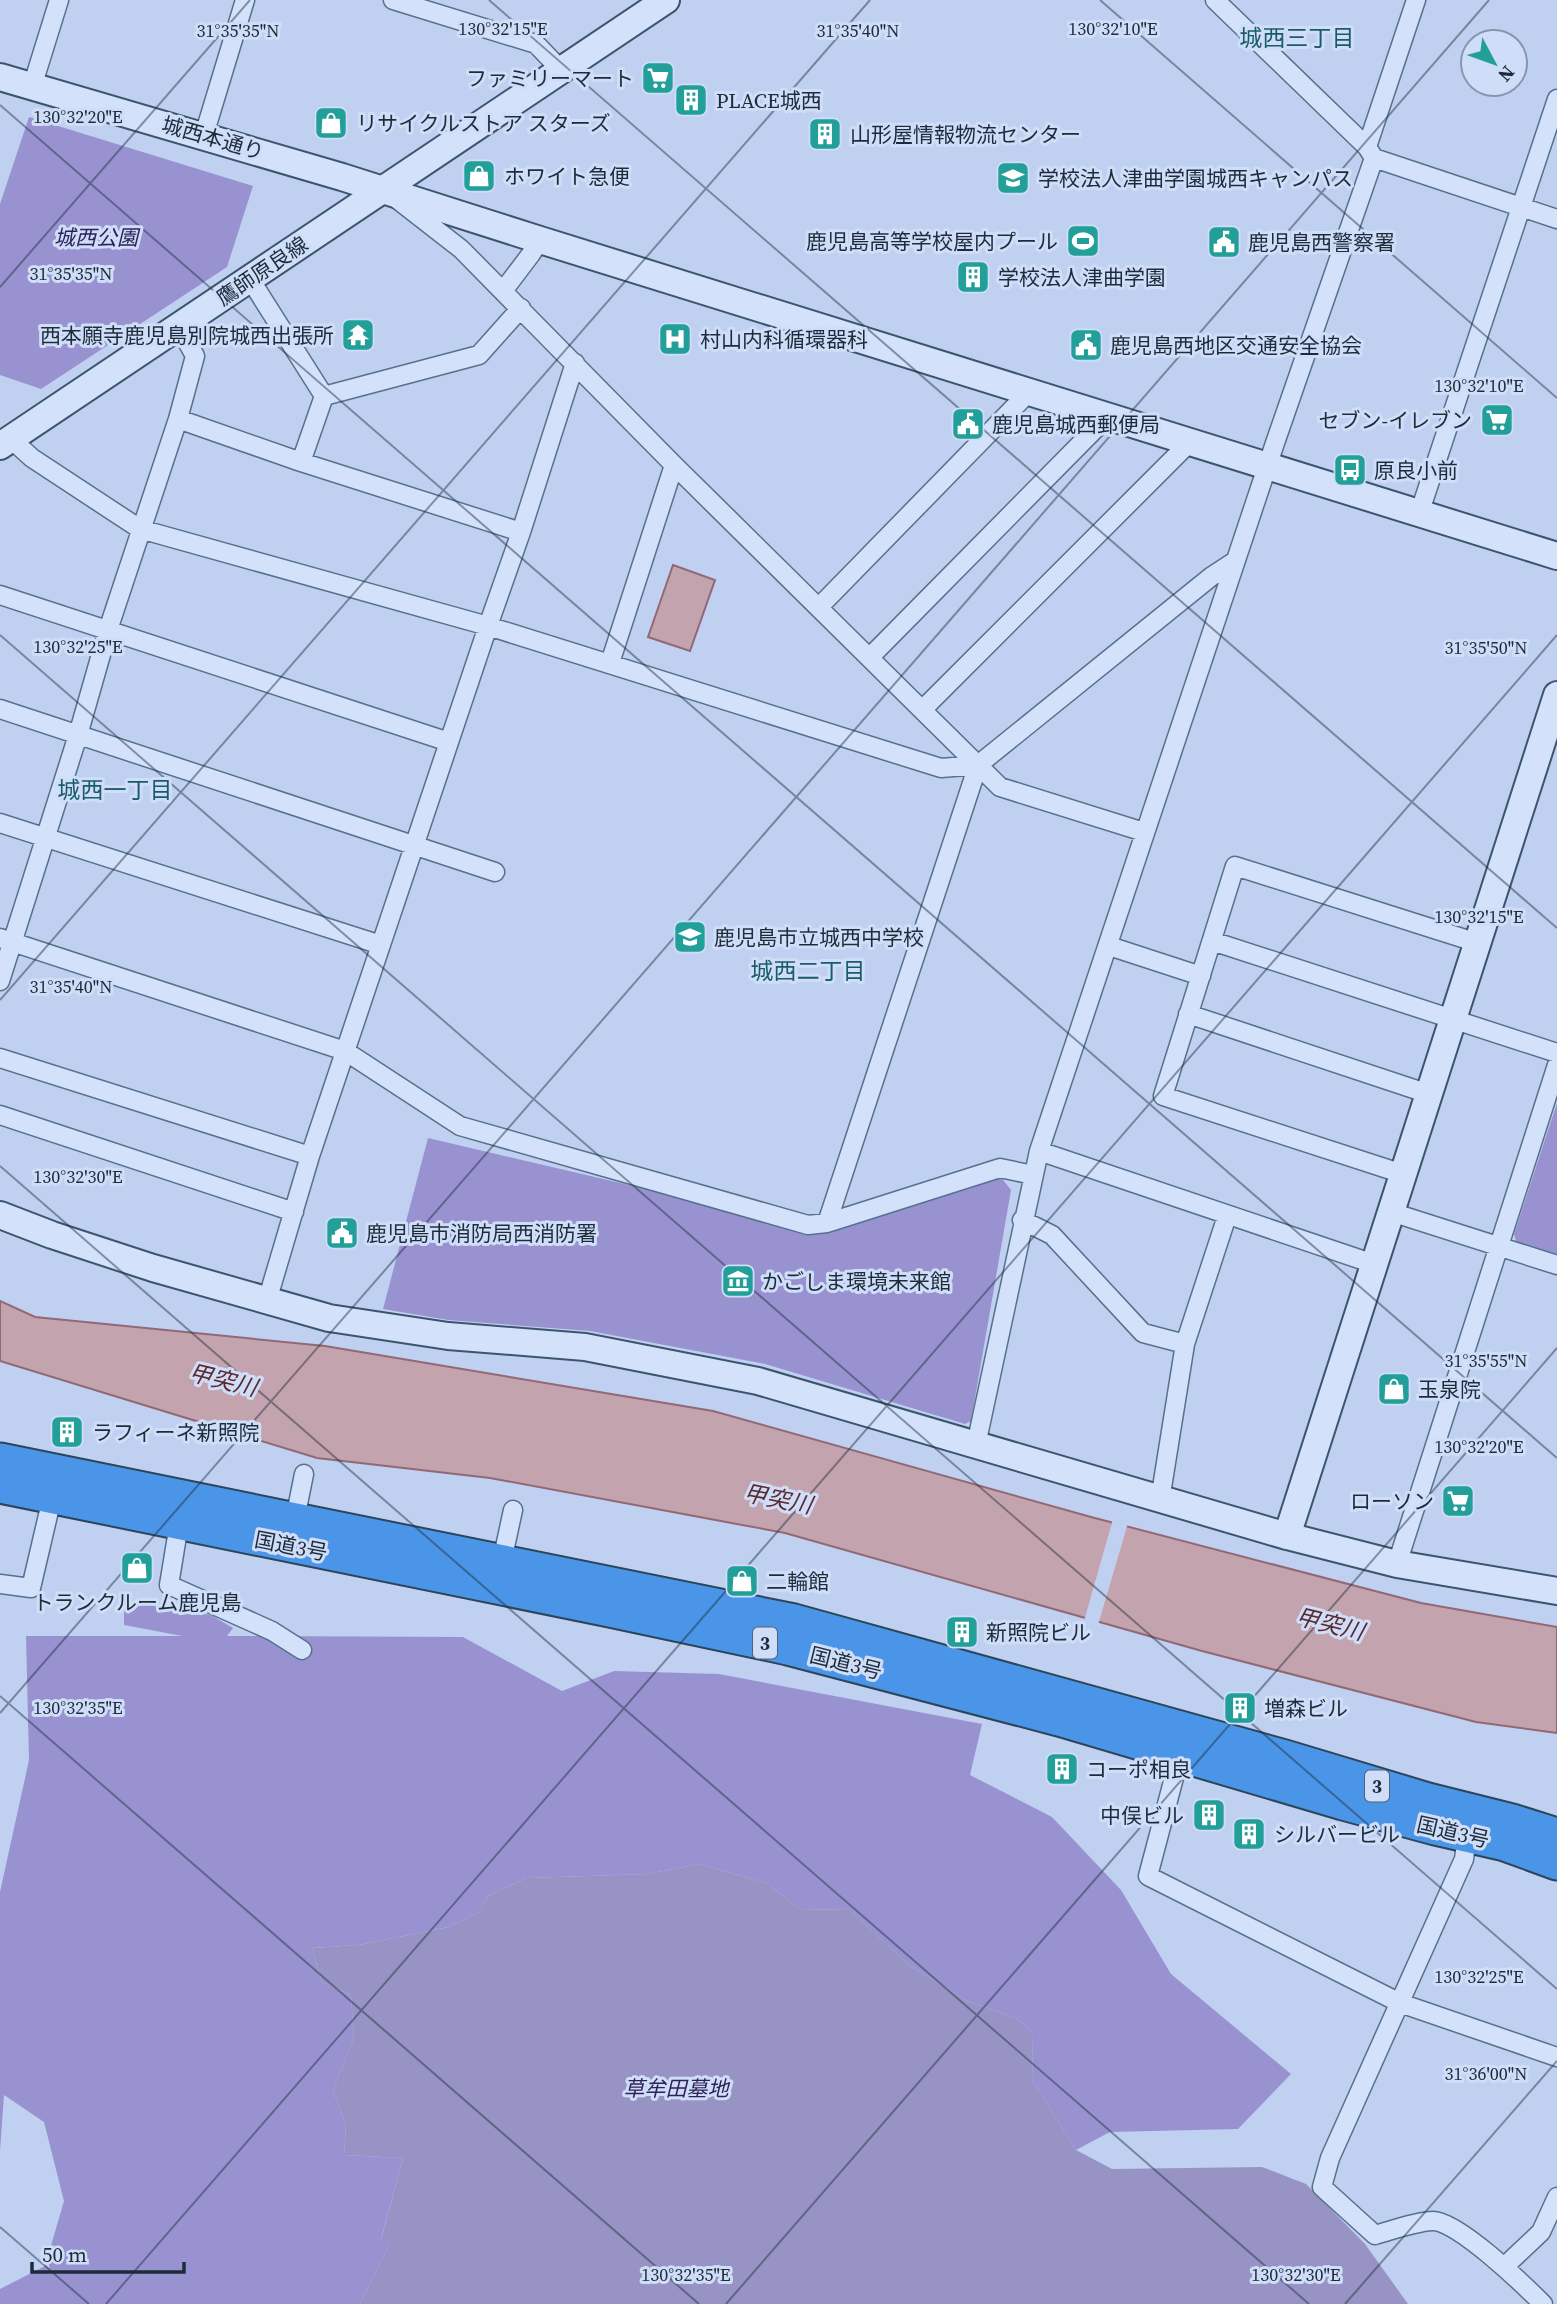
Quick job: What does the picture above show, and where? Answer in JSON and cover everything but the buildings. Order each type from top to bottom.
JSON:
[{"type":"highway","name":"国道3号","points":[[0,1460],[794,1621],[1285,1757],[1370,1784],[1468,1823],[1505,1844],[1557,1863]]},
{"type":"highway","name":"国道3号","points":[[0,1486],[788,1648],[1047,1716],[1343,1803],[1557,1835]]},
{"type":"street","points":[[32,87],[59,0]]},
{"type":"street","points":[[204,135],[246,0]]},
{"type":"street","points":[[393,0],[536,44],[561,70]]},
{"type":"street","name":"鷹師原良線","points":[[6,442],[666,0]]},
{"type":"street","points":[[1215,0],[1371,153],[1557,219]]},
{"type":"street","points":[[976,1445],[1039,1152],[1371,153],[1416,0]]},
{"type":"street","name":"城西本通り","points":[[0,77],[384,190],[1557,556]]},
{"type":"street","points":[[1419,514],[1557,99]]},
{"type":"street","points":[[384,190],[461,249],[521,307],[674,465],[1000,787],[1144,832]]},
{"type":"street","points":[[503,290],[540,240]]},
{"type":"street","points":[[250,279],[324,396]]},
{"type":"street","points":[[324,396],[480,355],[521,307]]},
{"type":"street","points":[[0,981],[6,940],[45,838],[140,529],[178,419],[195,356],[179,327]]},
{"type":"street","points":[[267,1301],[310,1156],[521,532],[575,363]]},
{"type":"street","points":[[819,607],[1030,391]]},
{"type":"street","points":[[301,461],[324,396]]},
{"type":"street","points":[[870,657],[1108,416]]},
{"type":"street","points":[[178,419],[521,532]]},
{"type":"street","points":[[6,442],[140,529],[488,626],[941,768],[978,765]]},
{"type":"street","points":[[923,709],[1190,442]]},
{"type":"street","points":[[610,663],[674,465]]},
{"type":"street","points":[[827,1223],[978,765],[1212,576],[1235,561]]},
{"type":"street","points":[[0,595],[449,742]]},
{"type":"street","points":[[1287,1536],[1478,943],[1548,752],[1557,695]]},
{"type":"street","points":[[0,709],[495,872]]},
{"type":"street","points":[[0,823],[381,945]]},
{"type":"street","points":[[1403,1174],[1163,1096],[1235,866],[1478,943]]},
{"type":"street","points":[[6,940],[345,1051],[460,1126],[808,1225],[827,1223],[1000,1168],[1033,1175]]},
{"type":"street","points":[[1212,941],[1557,1053]]},
{"type":"street","points":[[1109,946],[1200,976]]},
{"type":"street","points":[[1188,1014],[1429,1094]]},
{"type":"street","points":[[0,1058],[310,1156]]},
{"type":"street","points":[[1397,1564],[1557,1065]]},
{"type":"street","points":[[0,1115],[294,1212]]},
{"type":"street","points":[[1039,1152],[1374,1264]]},
{"type":"street","points":[[1391,1212],[1557,1265]]},
{"type":"street","points":[[0,1215],[64,1240],[267,1301],[341,1320],[448,1336],[585,1348],[758,1381],[1287,1536],[1397,1564],[1557,1591]]},
{"type":"street","points":[[1160,1500],[1185,1344],[1227,1216]]},
{"type":"street","points":[[1023,1220],[1052,1236],[1143,1333],[1185,1344]]},
{"type":"street","points":[[295,1519],[304,1474]]},
{"type":"street","points":[[0,1584],[31,1588],[52,1498]]},
{"type":"street","points":[[502,1561],[513,1510]]},
{"type":"street","points":[[179,1524],[169,1585],[272,1631],[302,1650]]},
{"type":"street","points":[[1180,1755],[1148,1877],[1400,2003],[1557,2057]]},
{"type":"street","points":[[1468,1823],[1464,1859],[1330,2158],[1322,2187],[1375,2235],[1435,2220],[1450,2226],[1504,2267],[1543,2304]]},
{"type":"street","points":[[1504,2267],[1541,2232],[1557,2197]]},
{"type":"green space","name":"城西公園","points":[[29,117],[253,186],[227,267],[41,389],[0,375],[0,204]]},
{"type":"green space","points":[[1557,1103],[1557,1257],[1517,1244],[1514,1234]]},
{"type":"green space","points":[[428,1138],[830,1232],[1000,1176],[1011,1190],[971,1421],[965,1424],[765,1364],[590,1331],[448,1320],[383,1309]]},
{"type":"green space","points":[[124,1599],[211,1615],[233,1628],[227,1636],[463,1637],[562,1691],[614,1671],[719,1674],[982,1724],[970,1775],[1052,1817],[1121,1890],[1171,1974],[1291,2074],[1238,2129],[1110,2132],[1076,2150],[1032,2080],[1033,2034],[1018,2019],[965,2000],[909,1965],[850,1910],[799,1909],[767,1883],[699,1864],[648,1874],[527,1878],[488,1896],[479,1912],[449,1927],[359,1945],[312,1948],[322,1982],[351,1995],[354,2038],[333,2090],[346,2125],[344,2155],[403,2158],[381,2239],[390,2243],[360,2304],[0,2304],[0,2289],[45,2266],[64,2201],[44,2122],[4,2095],[0,2151],[0,1892],[29,1760],[26,1636],[182,1636],[124,1625]]},
{"type":"green space","name":"草牟田墓地","points":[[699,1864],[767,1883],[799,1909],[850,1910],[909,1965],[965,2000],[1018,2019],[1033,2034],[1032,2080],[1076,2150],[1112,2169],[1262,2167],[1306,2184],[1365,2244],[1408,2304],[360,2304],[390,2243],[381,2240],[403,2158],[344,2155],[346,2125],[333,2090],[354,2038],[351,1995],[322,1982],[312,1948],[359,1945],[449,1927],[479,1912],[488,1896],[527,1878],[648,1874]]},
{"type":"water","points":[[673,565],[715,580],[690,651],[648,637]]},
{"type":"water","name":"甲突川","points":[[0,1301],[35,1317],[325,1346],[713,1411],[1091,1517],[1421,1603],[1557,1627],[1557,1733],[1476,1722],[1202,1651],[785,1533],[490,1478],[317,1458],[0,1361]]},
{"type":"pier","points":[[1113,1519],[1128,1523],[1098,1625],[1084,1621]]},
{"type":"place","name":"ファミリーマート","points":[[658,78]]},
{"type":"place","name":"PLACE城西","points":[[691,100]]},
{"type":"place","name":"リサイクルストア スターズ","points":[[331,123]]},
{"type":"place","name":"山形屋情報物流センター","points":[[825,134]]},
{"type":"place","name":"ホワイト急便","points":[[479,176]]},
{"type":"place","name":"学校法人津曲学園城西キャンパス","points":[[1013,178]]},
{"type":"place","name":"鹿児島高等学校屋内プール","points":[[1083,241]]},
{"type":"place","name":"鹿児島西警察署","points":[[1224,242]]},
{"type":"place","name":"学校法人津曲学園","points":[[973,277]]},
{"type":"place","name":"西本願寺鹿児島別院城西出張所","points":[[358,335]]},
{"type":"place","name":"村山内科循環器科","points":[[675,339]]},
{"type":"place","name":"鹿児島西地区交通安全協会","points":[[1086,345]]},
{"type":"place","name":"セブン-イレブン","points":[[1497,420]]},
{"type":"place","name":"鹿児島城西郵便局","points":[[968,424]]},
{"type":"place","name":"原良小前","points":[[1350,470]]},
{"type":"place","name":"鹿児島市立城西中学校","points":[[690,937]]},
{"type":"place","name":"鹿児島市消防局西消防署","points":[[342,1233]]},
{"type":"place","name":"かごしま環境未来館","points":[[738,1281]]},
{"type":"place","name":"玉泉院","points":[[1394,1389]]},
{"type":"place","name":"ラフィーネ新照院","points":[[67,1432]]},
{"type":"place","name":"ローソン","points":[[1458,1501]]},
{"type":"place","name":"トランクルーム鹿児島","points":[[137,1568]]},
{"type":"place","name":"二輪館","points":[[742,1581]]},
{"type":"place","name":"新照院ビル","points":[[962,1632]]},
{"type":"place","name":"増森ビル","points":[[1240,1708]]},
{"type":"place","name":"コーポ相良","points":[[1062,1769]]},
{"type":"place","name":"中俣ビル","points":[[1209,1815]]},
{"type":"place","name":"シルバービル","points":[[1249,1834]]},
{"type":"district","name":"城西三丁目","points":[[1297,38]]},
{"type":"district","name":"城西一丁目","points":[[115,790]]},
{"type":"district","name":"城西二丁目","points":[[808,971]]}]
